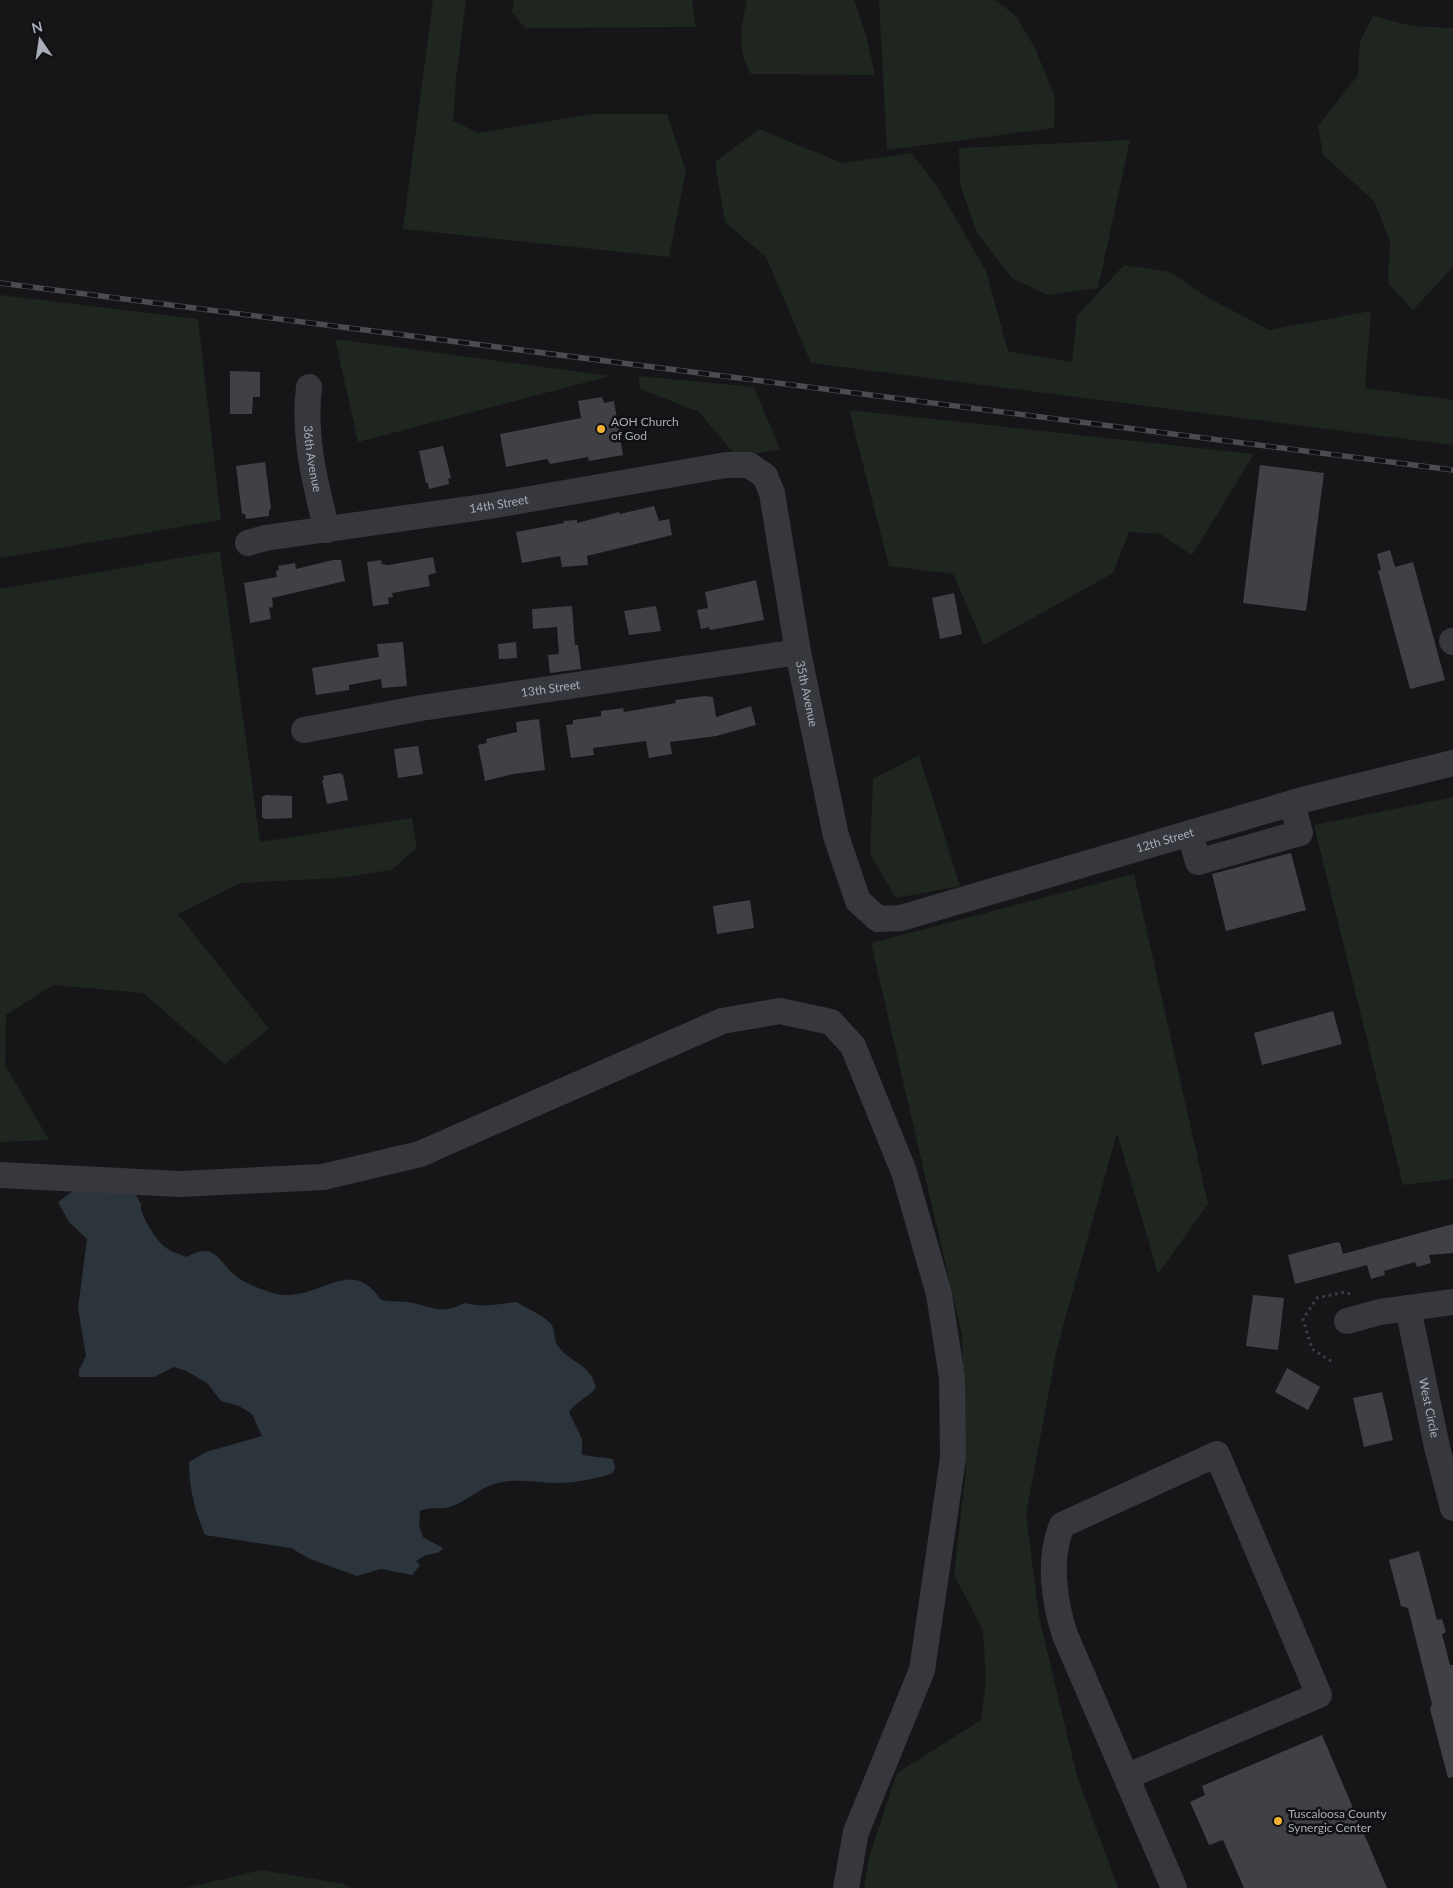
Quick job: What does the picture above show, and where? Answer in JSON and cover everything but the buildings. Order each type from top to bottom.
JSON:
[{"type":"street","name":"36th Avenue","points":[[309,387],[306,405],[312,468],[327,530]]},
{"type":"street","name":"14th Street","points":[[248,543],[265,538],[490,506],[704,467],[749,464]]},
{"type":"street","name":"35th Avenue","points":[[749,464],[765,476],[772,493],[798,652],[836,836],[858,901],[878,919]]},
{"type":"street","name":"13th Street","points":[[304,730],[421,708],[798,652]]},
{"type":"street","name":"12th Street","points":[[878,919],[901,918],[1292,803],[1453,763]]},
{"type":"street","points":[[0,1175],[180,1184],[322,1177],[420,1154],[722,1021],[780,1011],[831,1022],[853,1046],[904,1172],[939,1294],[952,1378],[953,1458],[922,1670],[856,1832],[846,1888]]},
{"type":"street","points":[[1347,1321],[1380,1312],[1453,1302]]},
{"type":"street","name":"West Circle","points":[[1408,1308],[1437,1448],[1453,1508]]},
{"type":"street","points":[[1128,1776],[1318,1695],[1216,1454],[1062,1525],[1056,1540],[1057,1611],[1065,1635],[1128,1776],[1174,1888]]},
{"type":"shaded area","points":[[433,0],[466,0],[456,79],[453,121],[479,133],[591,114],[667,114],[686,171],[669,257],[403,229]]},
{"type":"shaded area","points":[[514,0],[692,0],[696,27],[525,28],[512,12]]},
{"type":"shaded area","points":[[747,0],[854,0],[866,35],[875,75],[751,74],[743,56],[741,38]]},
{"type":"shaded area","points":[[879,0],[995,0],[1016,16],[1035,48],[1055,97],[1054,128],[887,150]]},
{"type":"shaded area","points":[[1373,16],[1412,26],[1453,28],[1453,267],[1413,310],[1388,283],[1390,241],[1374,201],[1323,155],[1318,126],[1358,75],[1360,41]]},
{"type":"shaded area","points":[[759,129],[842,163],[911,153],[937,186],[986,271],[1008,351],[1072,362],[1077,316],[1124,265],[1170,272],[1207,297],[1269,330],[1371,311],[1365,388],[1453,400],[1453,445],[811,363],[766,257],[725,222],[715,162]]},
{"type":"shaded area","points":[[1130,140],[1098,288],[1047,295],[1012,278],[977,233],[960,184],[959,148]]},
{"type":"shaded area","points":[[0,295],[198,319],[221,520],[0,558]]},
{"type":"shaded area","points":[[335,339],[610,376],[358,442]]},
{"type":"shaded area","points":[[639,376],[754,387],[780,449],[737,457],[699,412],[640,389]]},
{"type":"shaded area","points":[[849,410],[1254,454],[1192,555],[1160,534],[1129,532],[1113,573],[984,645],[953,574],[889,566]]},
{"type":"shaded area","points":[[220,551],[260,842],[412,818],[417,848],[391,870],[339,878],[240,883],[178,914],[269,1029],[225,1064],[143,993],[53,985],[6,1015],[5,1065],[49,1140],[0,1142],[0,589]]},
{"type":"shaded area","points":[[919,755],[960,886],[896,898],[870,854],[873,779]]},
{"type":"shaded area","points":[[1453,797],[1453,1179],[1403,1185],[1314,825]]},
{"type":"shaded area","points":[[1134,874],[1208,1204],[1158,1274],[1117,1133],[1057,1348],[1026,1514],[1039,1617],[1077,1776],[1118,1888],[864,1888],[869,1857],[897,1773],[981,1720],[986,1681],[983,1630],[954,1575],[966,1470],[962,1335],[871,943]]},
{"type":"shaded area","points":[[127,1188],[136,1195],[149,1227],[167,1249],[187,1257],[198,1252],[206,1251],[213,1253],[236,1277],[270,1292],[280,1295],[299,1294],[348,1280],[359,1281],[370,1287],[384,1301],[408,1302],[436,1309],[449,1309],[464,1303],[497,1305],[517,1302],[537,1313],[551,1325],[556,1343],[563,1352],[584,1368],[593,1379],[596,1388],[569,1412],[582,1439],[582,1455],[613,1459],[615,1467],[613,1473],[591,1479],[567,1482],[509,1481],[484,1488],[450,1507],[420,1511],[419,1525],[423,1537],[443,1548],[438,1553],[426,1555],[416,1561],[420,1565],[412,1575],[381,1569],[357,1576],[310,1559],[291,1548],[205,1535],[193,1499],[189,1462],[206,1452],[262,1436],[252,1414],[239,1406],[221,1401],[208,1384],[187,1371],[174,1367],[154,1377],[79,1377],[79,1370],[86,1356],[78,1308],[87,1239],[69,1222],[58,1202],[74,1190]]},
{"type":"shaded area","points":[[261,1870],[344,1884],[350,1888],[186,1888]]},
{"type":"railway","points":[[0,283],[1453,470]]},
{"type":"place","name":"AOH Church of God","points":[[601,429]]},
{"type":"place","name":"Tuscaloosa County Synergic Center","points":[[1278,1821]]}]
